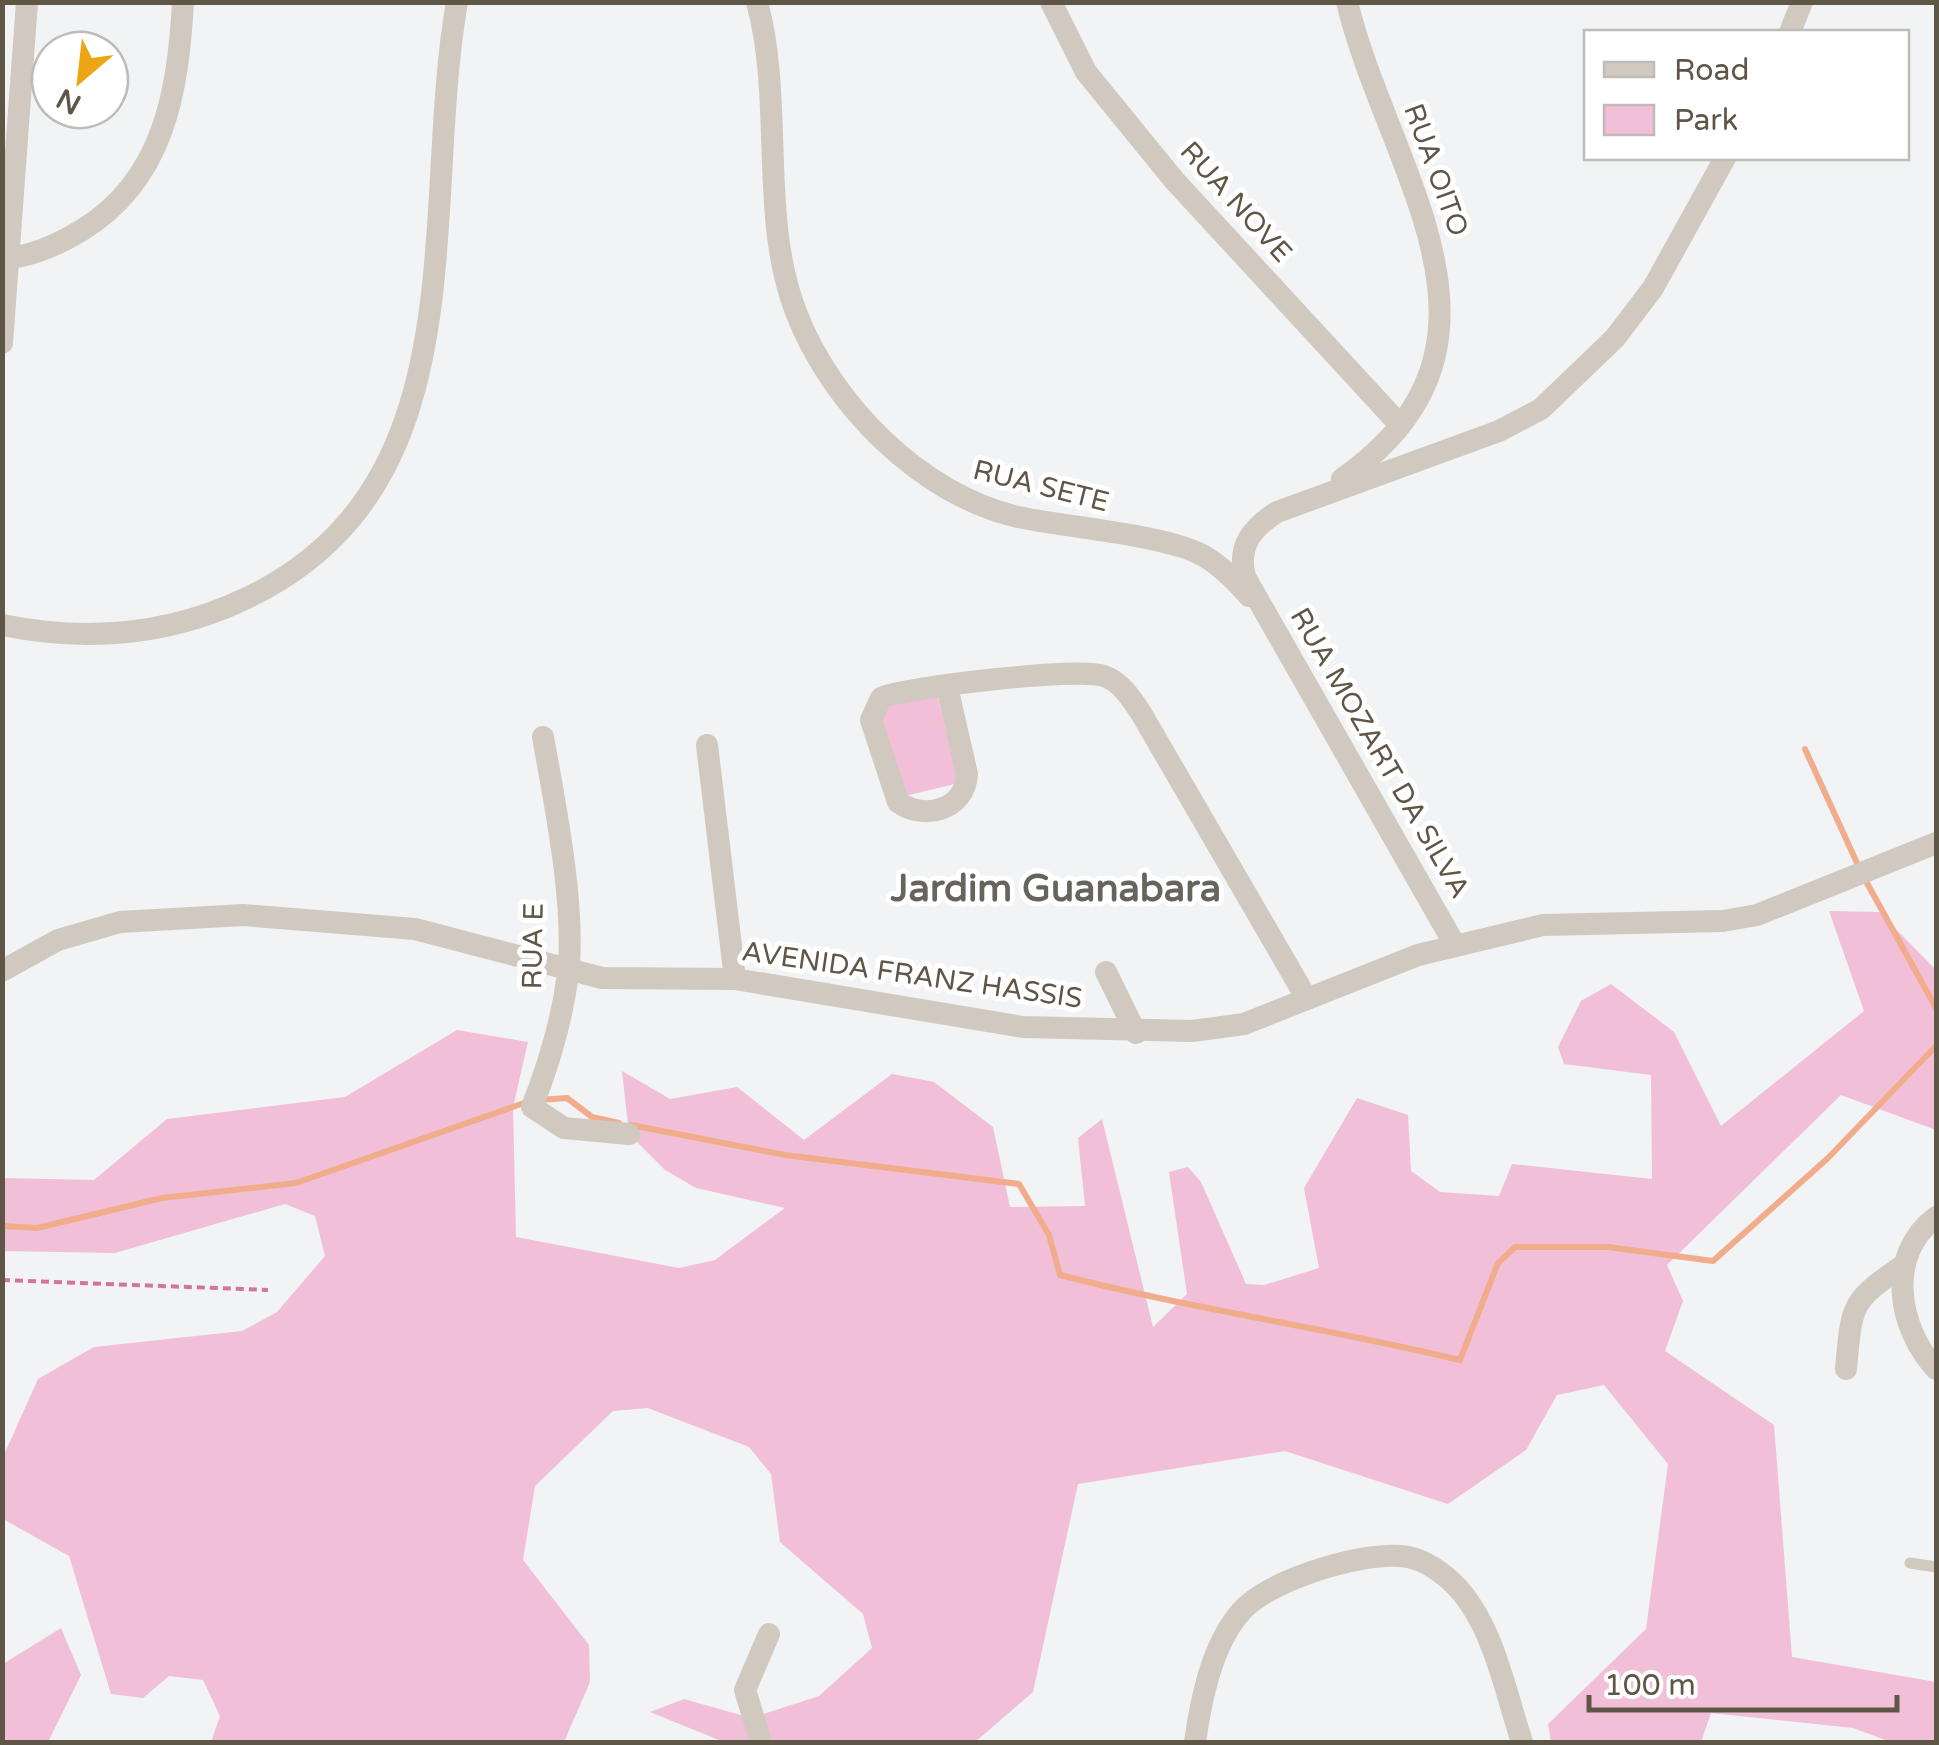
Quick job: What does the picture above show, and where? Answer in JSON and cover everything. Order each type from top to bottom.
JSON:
[{"type":"street","points":[[2,343],[27,2]]},
{"type":"street","points":[[6,258],[68,238],[107,213],[135,184],[172,105],[184,2]]},
{"type":"street","points":[[2,625],[94,633],[175,626],[268,588],[326,550],[348,524],[390,456],[414,404],[438,215],[456,2]]},
{"type":"street","name":"RUA SETE","points":[[757,2],[766,42],[774,175],[788,287],[821,362],[863,416],[929,478],[968,502],[1018,517],[1194,550],[1236,581],[1276,630]]},
{"type":"street","name":"RUA NOVE","points":[[1051,2],[1086,72],[1174,180],[1400,425]]},
{"type":"street","name":"RUA OITO","points":[[1319,495],[1374,454],[1400,425],[1434,366],[1440,334],[1441,286],[1432,239],[1374,89],[1347,2]]},
{"type":"street","points":[[1791,30],[1802,2]]},
{"type":"street","points":[[1319,495],[1500,430],[1541,409],[1616,338],[1653,288],[1724,160]]},
{"type":"street","name":"RUA MOZART DA SILVA","points":[[1319,495],[1263,522],[1247,540],[1242,563],[1254,591],[1455,945]]},
{"type":"street","points":[[947,687],[967,774],[965,787],[946,808],[912,810],[892,793],[871,720],[872,710],[892,694],[947,687],[1082,672],[1116,682],[1141,713],[1307,999]]},
{"type":"street","name":"RUA E","points":[[543,737],[562,879],[568,970],[544,1078],[533,1103],[536,1113],[564,1128],[628,1134]]},
{"type":"street","points":[[707,745],[735,979]]},
{"type":"street","name":"AVENIDA FRANZ HASSIS","points":[[2,972],[58,940],[120,922],[243,915],[415,929],[568,970],[622,980],[735,979],[1010,1026],[1136,1033],[1244,1024],[1455,945],[1543,924],[1723,921],[1757,915],[1936,844]]},
{"type":"street","points":[[1106,972],[1136,1033]]},
{"type":"street","points":[[1936,1217],[1912,1239],[1904,1264],[1906,1318],[1914,1339],[1936,1370]]},
{"type":"street","points":[[1846,1369],[1853,1308],[1866,1290],[1904,1264]]},
{"type":"street","points":[[1194,1742],[1222,1642],[1252,1598],[1346,1563],[1398,1556],[1438,1569],[1473,1609],[1522,1742]]},
{"type":"street","points":[[760,1742],[746,1690],[768,1634]]},
{"type":"lane","points":[[1910,1563],[1936,1567]]},
{"type":"path","points":[[2,1280],[268,1290]]},
{"type":"green space","points":[[937,694],[959,783],[901,797],[879,708]]},
{"type":"green space","points":[[1829,911],[1879,912],[1936,970],[1936,1130],[1841,1095],[1667,1265],[1683,1301],[1665,1351],[1774,1425],[1792,1657],[1936,1682],[1936,1742],[1891,1742],[1853,1728],[1711,1713],[1701,1742],[1551,1742],[1548,1724],[1646,1629],[1668,1464],[1604,1385],[1557,1395],[1526,1450],[1448,1504],[1285,1451],[1078,1484],[1033,1692],[975,1742],[724,1742],[650,1712],[684,1699],[751,1718],[819,1696],[872,1648],[863,1614],[780,1542],[771,1474],[749,1447],[648,1408],[613,1411],[535,1486],[523,1560],[589,1645],[590,1682],[564,1742],[211,1742],[220,1716],[203,1680],[169,1676],[143,1698],[111,1694],[69,1556],[3,1519],[3,1457],[38,1379],[94,1347],[242,1331],[277,1312],[325,1256],[315,1216],[285,1204],[115,1253],[3,1251],[3,1178],[94,1180],[167,1119],[345,1097],[457,1030],[528,1042],[513,1107],[516,1237],[679,1268],[715,1260],[785,1208],[696,1188],[665,1170],[629,1134],[622,1071],[670,1099],[737,1087],[804,1140],[892,1074],[934,1082],[993,1127],[1010,1207],[1085,1206],[1078,1138],[1102,1119],[1153,1327],[1187,1294],[1169,1172],[1188,1167],[1201,1182],[1246,1284],[1264,1285],[1319,1268],[1304,1188],[1357,1098],[1408,1115],[1411,1171],[1440,1192],[1499,1196],[1512,1164],[1652,1179],[1651,1075],[1564,1064],[1558,1047],[1581,1001],[1611,984],[1674,1032],[1721,1126],[1864,1011]]},
{"type":"green space","points":[[61,1628],[81,1675],[48,1742],[3,1742],[3,1664]]},
{"type":"waterway","points":[[1805,749],[1862,874],[1936,1008]]},
{"type":"waterway","points":[[631,1125],[785,1155],[1019,1184],[1049,1235],[1060,1275],[1460,1360],[1498,1263],[1515,1247],[1608,1247],[1713,1261],[1828,1158],[1936,1046]]},
{"type":"waterway","points":[[539,1100],[567,1098],[592,1117],[619,1123]]},
{"type":"waterway","points":[[2,1226],[37,1228],[162,1198],[296,1183],[527,1102]]},
{"type":"district","name":"Jardim Guanabara","points":[[1056,889]]}]
